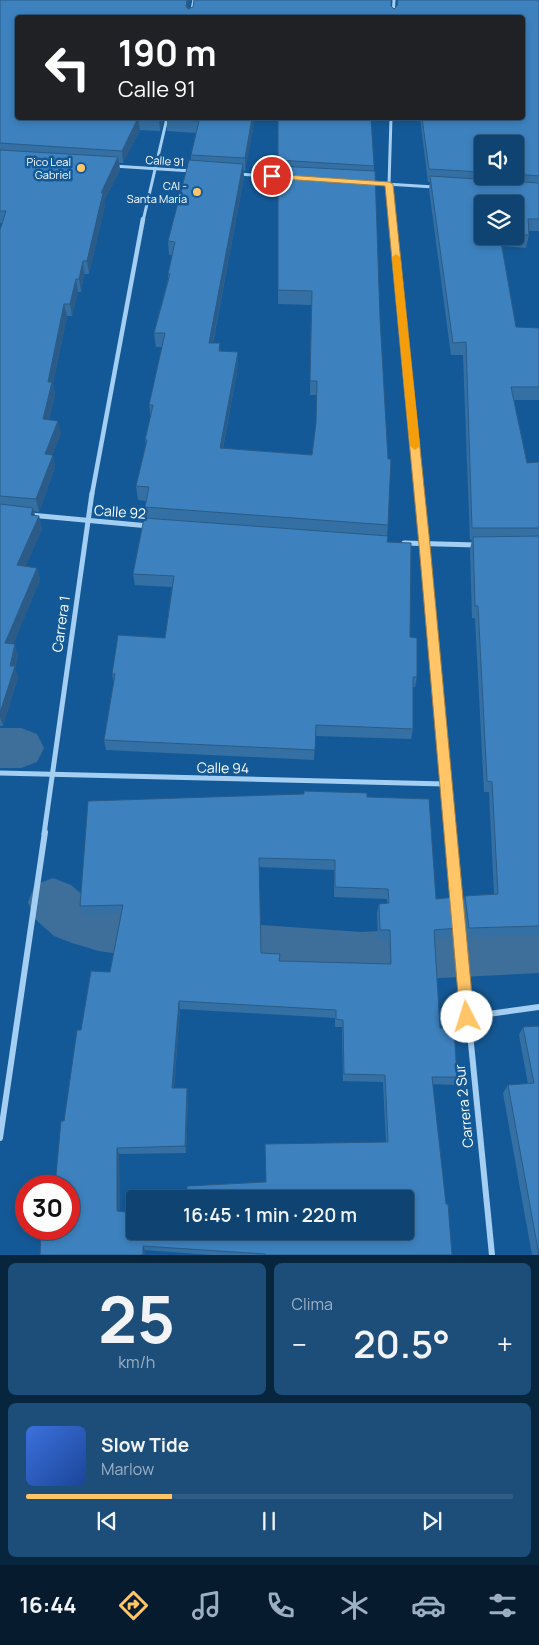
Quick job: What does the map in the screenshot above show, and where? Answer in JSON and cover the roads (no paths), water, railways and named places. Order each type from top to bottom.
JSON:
[{"type":"street","points":[[191,15],[194,0]]},
{"type":"street","points":[[393,15],[394,0]]},
{"type":"street","name":"Carrera 1","points":[[0,1138],[53,775],[87,522],[137,246],[167,120]]},
{"type":"street","name":"Carrera 2 Sur","points":[[391,120],[389,184],[467,1017],[492,1255]]},
{"type":"street","name":"Calle 91","points":[[107,166],[194,172]]},
{"type":"street","points":[[233,174],[291,178]]},
{"type":"street","points":[[369,183],[436,187]]},
{"type":"street","name":"Calle 92","points":[[19,514],[87,522],[157,526]]},
{"type":"street","points":[[395,543],[482,545]]},
{"type":"street","name":"Calle 94","points":[[0,774],[445,784]]},
{"type":"street","points":[[467,1017],[539,1007]]},
{"type":"waterway","points":[[0,748],[21,748]]},
{"type":"waterway","points":[[53,902],[72,919],[99,927],[261,950],[361,957],[539,948]]},
{"type":"place","name":"Pico Leal Gabriel","points":[[81,168]]},
{"type":"place","name":"CAI - Santa María","points":[[197,192]]}]
